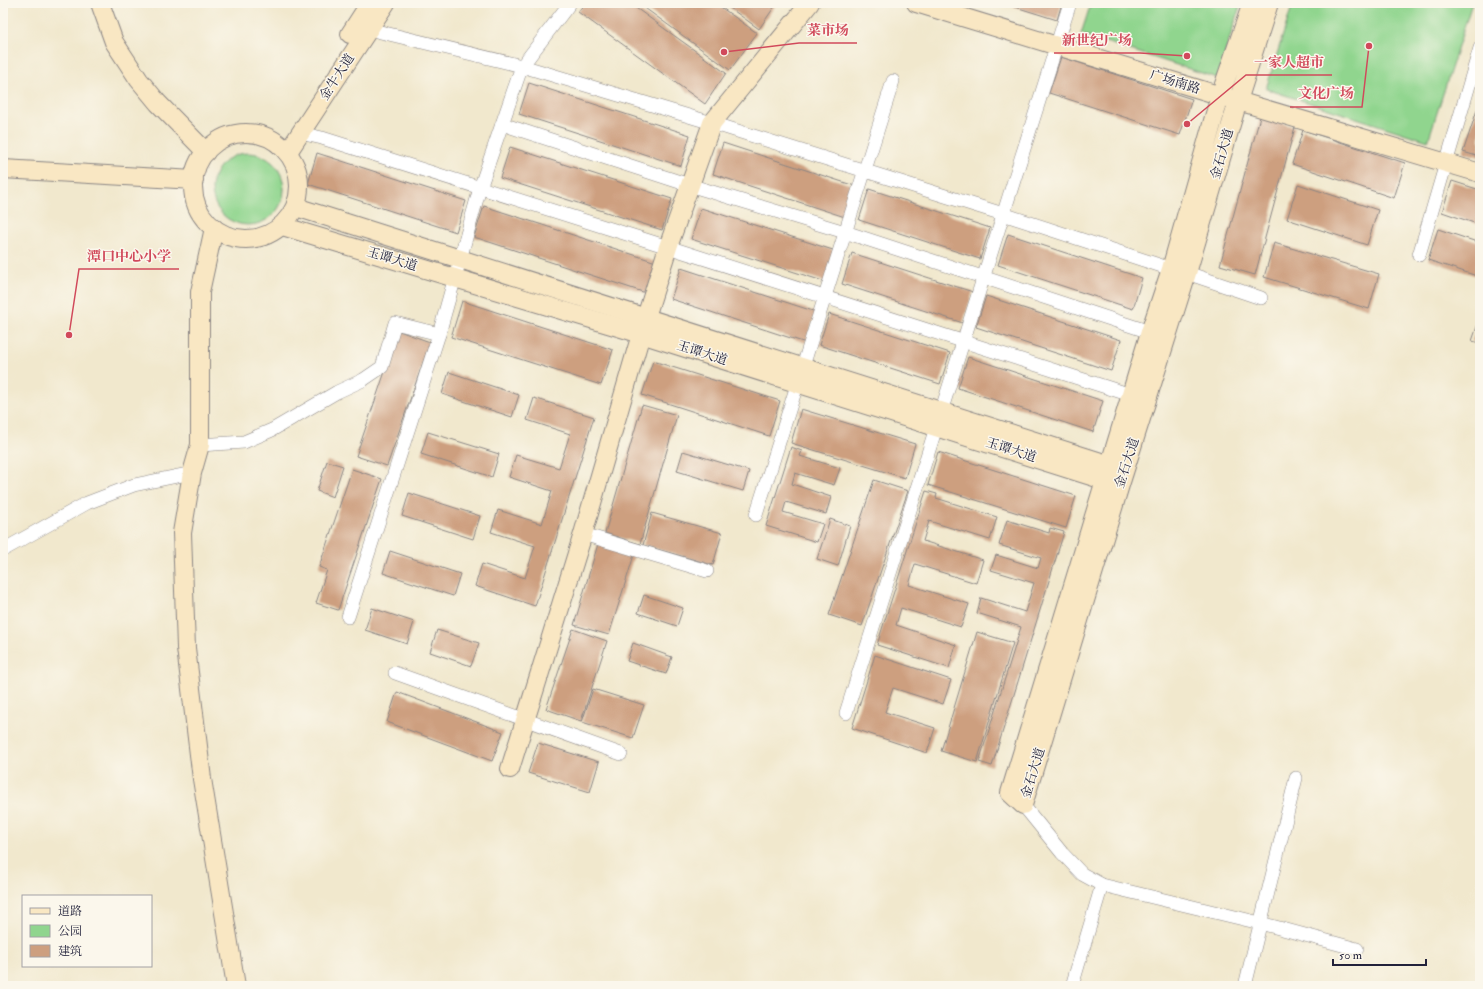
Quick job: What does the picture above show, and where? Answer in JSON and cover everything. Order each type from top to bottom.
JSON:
[{"type":"main road","points":[[100,3],[114,42],[139,80],[158,103],[206,152]]},
{"type":"main road","name":"金牛大道","points":[[283,148],[370,3]]},
{"type":"main road","name":"金牛大道","points":[[283,148],[300,133],[368,28],[386,3]]},
{"type":"main road","points":[[510,769],[583,534],[668,247],[712,123],[810,3]]},
{"type":"main road","name":"广场南路","points":[[916,3],[1220,96],[1480,173]]},
{"type":"main road","name":"金石大道","points":[[1115,475],[1131,395],[1150,332],[1179,271],[1220,96],[1252,3]]},
{"type":"main road","name":"金石大道","points":[[1023,805],[1010,793],[1115,475],[1179,271],[1238,101],[1269,3]]},
{"type":"main road","points":[[237,134],[256,134],[265,136],[283,148],[297,170],[299,195],[296,207],[282,226],[269,235],[254,239],[232,238],[223,234],[206,221],[198,207],[193,191],[198,165],[206,152],[220,140],[237,134]]},
{"type":"main road","points":[[3,169],[194,180]]},
{"type":"main road","name":"玉谭大道","points":[[296,207],[460,259],[644,326],[800,376],[939,418],[1115,475]]},
{"type":"main road","name":"玉谭大道","points":[[282,226],[455,278],[644,326]]},
{"type":"main road","points":[[214,228],[200,292],[200,445],[192,473],[182,533],[186,648],[202,779],[236,986]]},
{"type":"street","points":[[348,617],[439,334],[480,188],[522,66],[570,3]]},
{"type":"street","points":[[846,713],[1070,3]]},
{"type":"street","points":[[368,28],[522,66],[712,123],[1003,214],[1261,298]]},
{"type":"street","points":[[1419,255],[1480,48]]},
{"type":"street","points":[[756,515],[893,81]]},
{"type":"street","points":[[502,124],[689,185],[846,232],[1150,332]]},
{"type":"street","points":[[300,133],[322,138],[963,340],[1131,395]]},
{"type":"street","points":[[200,445],[244,442],[272,430],[337,392],[363,380],[382,367],[395,323],[439,334]]},
{"type":"street","points":[[3,550],[87,503],[134,485],[192,473]]},
{"type":"street","points":[[583,534],[707,570]]},
{"type":"street","points":[[395,673],[621,754]]},
{"type":"street","points":[[1245,986],[1296,778]]},
{"type":"street","points":[[1023,805],[1042,830],[1077,869],[1082,874],[1102,885],[1260,923],[1357,949]]},
{"type":"street","points":[[1072,986],[1102,885]]},
{"type":"green space","points":[[1091,3],[1241,3],[1217,78],[1081,34]]},
{"type":"green space","points":[[1293,3],[1472,3],[1428,141],[1266,89]]},
{"type":"green space","points":[[241,153],[255,153],[262,155],[274,163],[282,175],[284,189],[282,203],[274,215],[262,223],[255,225],[241,225],[234,223],[222,215],[214,203],[212,196],[212,182],[214,175],[222,163],[234,155]]},
{"type":"building","points":[[585,3],[629,3],[726,73],[705,104],[578,12]]},
{"type":"building","points":[[638,3],[715,3],[757,33],[730,70]]},
{"type":"building","points":[[723,3],[777,3],[759,29]]},
{"type":"building","points":[[1003,3],[1062,3],[1057,20]]},
{"type":"building","points":[[1061,57],[1192,99],[1180,135],[1049,93]]},
{"type":"building","points":[[529,83],[690,135],[681,166],[519,114]]},
{"type":"building","points":[[1480,101],[1480,157],[1463,152]]},
{"type":"building","points":[[1260,117],[1295,127],[1255,275],[1220,265]]},
{"type":"building","points":[[1303,130],[1405,163],[1394,198],[1292,164]]},
{"type":"building","points":[[723,143],[858,187],[848,218],[713,174]]},
{"type":"building","points":[[510,147],[672,199],[662,230],[500,178]]},
{"type":"building","points":[[317,153],[466,201],[456,232],[308,184]]},
{"type":"building","points":[[1452,181],[1480,190],[1480,225],[1442,212]]},
{"type":"building","points":[[1298,184],[1378,210],[1367,245],[1287,219]]},
{"type":"building","points":[[869,189],[990,228],[980,259],[859,220]]},
{"type":"building","points":[[484,206],[659,263],[649,294],[474,237]]},
{"type":"building","points":[[701,208],[836,251],[826,282],[691,239]]},
{"type":"building","points":[[1438,229],[1480,243],[1480,277],[1428,260]]},
{"type":"building","points":[[1008,234],[1142,278],[1133,309],[998,265]]},
{"type":"building","points":[[1274,243],[1379,274],[1369,309],[1264,277]]},
{"type":"building","points":[[852,253],[973,292],[963,323],[842,284]]},
{"type":"building","points":[[681,268],[816,312],[806,343],[671,299]]},
{"type":"building","points":[[986,296],[1121,340],[1111,371],[976,327]]},
{"type":"building","points":[[462,301],[613,350],[601,385],[451,337]]},
{"type":"building","points":[[829,314],[950,353],[940,384],[819,345]]},
{"type":"building","points":[[1480,318],[1480,343],[1472,341]]},
{"type":"building","points":[[399,331],[430,342],[387,466],[356,456]]},
{"type":"building","points":[[968,357],[1103,401],[1093,432],[958,388]]},
{"type":"building","points":[[653,361],[780,401],[769,436],[642,395]]},
{"type":"building","points":[[449,372],[519,395],[512,417],[442,394]]},
{"type":"building","points":[[534,398],[594,417],[535,606],[475,586],[482,564],[525,578],[535,546],[491,532],[498,510],[542,524],[552,491],[509,477],[516,455],[559,468],[570,434],[527,420]]},
{"type":"building","points":[[642,405],[677,415],[640,544],[605,533]]},
{"type":"building","points":[[801,409],[915,444],[905,478],[791,443]]},
{"type":"building","points":[[428,432],[499,454],[492,477],[421,454]]},
{"type":"building","points":[[791,447],[802,451],[800,456],[840,468],[834,485],[795,473],[792,484],[831,497],[826,514],[786,502],[783,512],[823,524],[817,542],[766,526]]},
{"type":"building","points":[[683,451],[749,471],[743,491],[677,471]]},
{"type":"building","points":[[938,452],[1076,496],[1066,528],[928,485]]},
{"type":"building","points":[[327,461],[343,466],[333,497],[317,491]]},
{"type":"building","points":[[352,469],[382,479],[338,610],[316,603],[327,570],[319,567]]},
{"type":"building","points":[[874,480],[908,491],[862,626],[829,615]]},
{"type":"building","points":[[926,491],[937,494],[936,498],[997,517],[990,540],[929,521],[923,541],[983,560],[976,583],[915,564],[909,585],[969,604],[961,627],[901,608],[896,625],[956,645],[949,668],[877,645]]},
{"type":"building","points":[[409,493],[480,516],[473,539],[402,516]]},
{"type":"building","points":[[652,513],[722,533],[713,565],[643,545]]},
{"type":"building","points":[[830,519],[850,526],[838,566],[817,559]]},
{"type":"building","points":[[1007,520],[1049,533],[1050,528],[1064,532],[992,766],[979,762],[1021,627],[977,613],[981,598],[1025,612],[1034,583],[991,570],[996,555],[1038,568],[1041,558],[999,545]]},
{"type":"building","points":[[598,544],[634,555],[609,635],[574,625]]},
{"type":"building","points":[[390,551],[460,574],[453,596],[383,573]]},
{"type":"building","points":[[644,595],[683,608],[677,626],[638,613]]},
{"type":"building","points":[[372,608],[414,622],[407,644],[365,630]]},
{"type":"building","points":[[573,629],[607,641],[581,721],[546,709]]},
{"type":"building","points":[[437,630],[479,643],[471,666],[430,652]]},
{"type":"building","points":[[977,632],[1013,643],[977,762],[941,751]]},
{"type":"building","points":[[633,643],[672,657],[666,674],[627,661]]},
{"type":"building","points":[[875,655],[951,680],[943,704],[893,688],[885,712],[935,728],[927,753],[852,728]]},
{"type":"building","points":[[593,689],[644,705],[633,738],[582,722]]},
{"type":"building","points":[[397,692],[503,732],[492,761],[387,722]]},
{"type":"building","points":[[538,743],[599,762],[590,792],[528,773]]},
{"type":"place","name":"文化广场","points":[[1369,46]]},
{"type":"place","name":"菜市场","points":[[724,52]]},
{"type":"place","name":"新世纪广场","points":[[1187,56]]},
{"type":"place","name":"一家人超市","points":[[1187,124]]},
{"type":"place","name":"潭口中心小学","points":[[69,335]]}]
